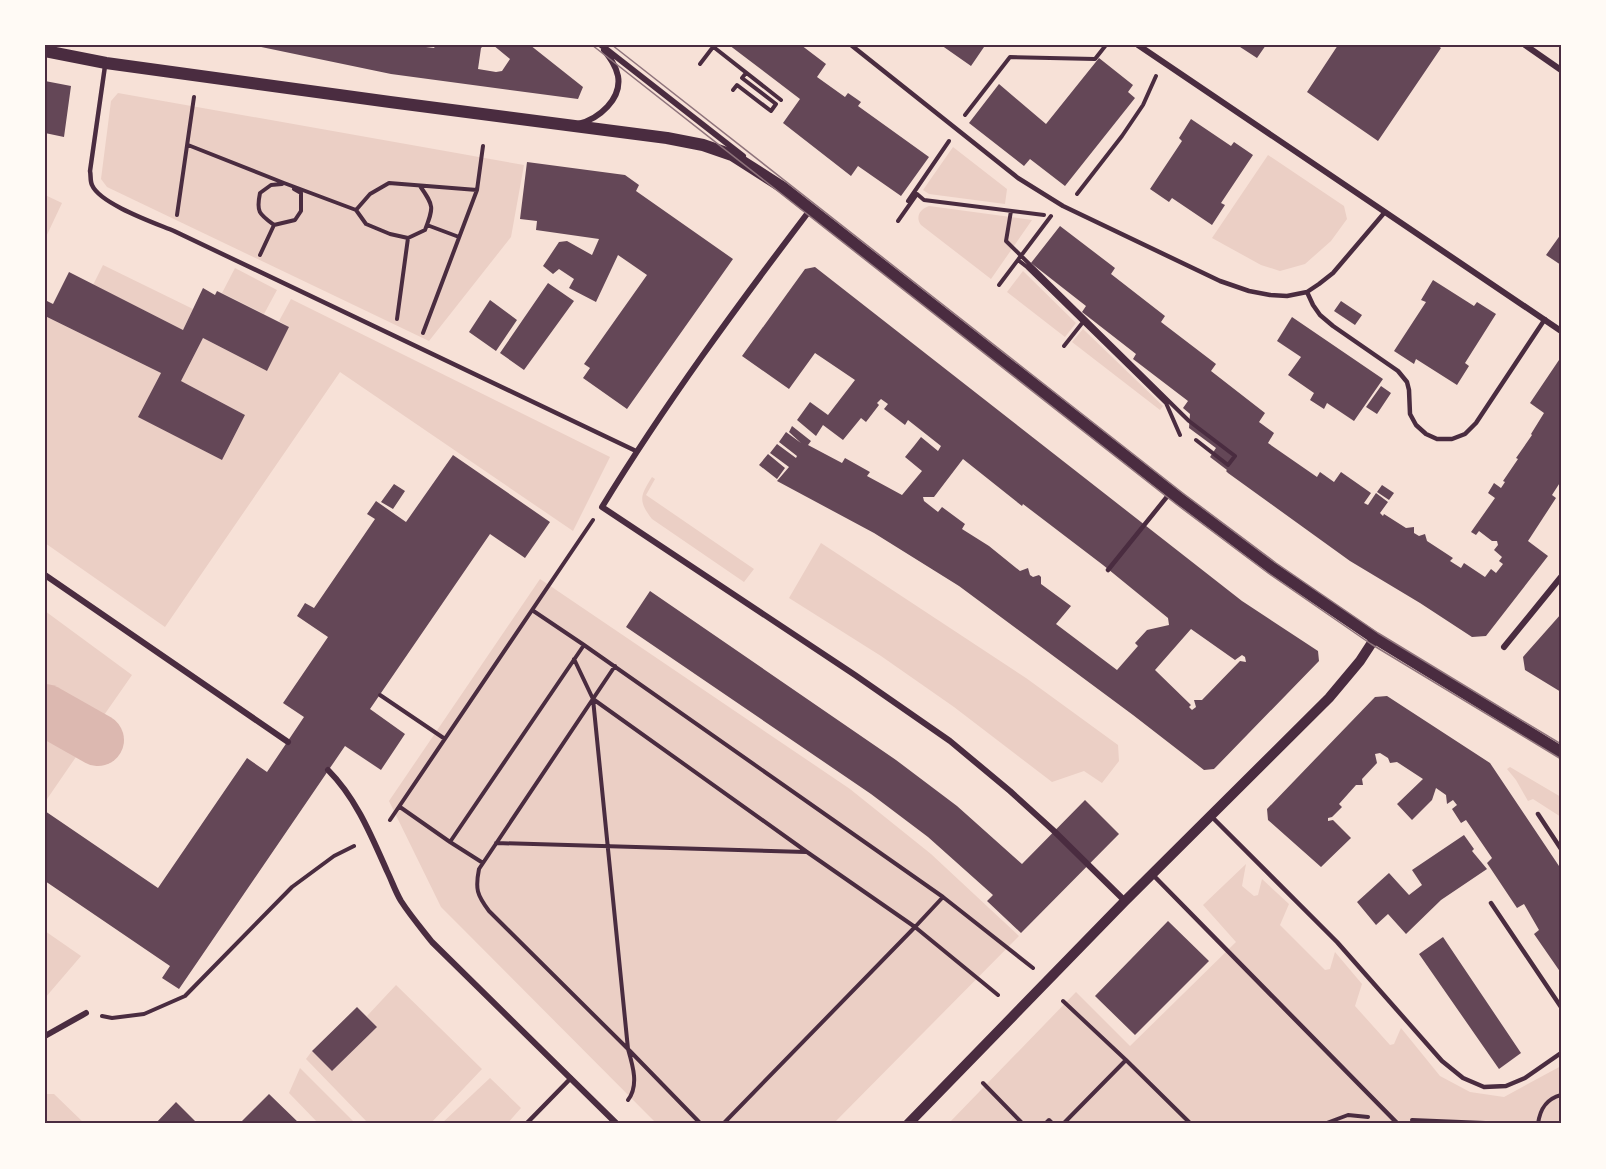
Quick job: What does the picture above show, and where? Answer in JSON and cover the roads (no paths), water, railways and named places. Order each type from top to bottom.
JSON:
[{"type":"main road","points":[[45,51],[106,63],[667,138],[703,145],[732,155],[782,187],[1170,492],[1272,568],[1375,638],[1561,752]]},
{"type":"street","points":[[569,126],[582,123],[604,111],[618,90],[614,62],[601,45]]},
{"type":"street","points":[[601,45],[782,187]]},
{"type":"street","points":[[1138,45],[1561,331]]},
{"type":"street","points":[[1525,45],[1561,70]]},
{"type":"street","points":[[810,209],[636,451],[602,507],[950,741],[1011,791],[1125,902]]},
{"type":"street","points":[[45,575],[288,741]]},
{"type":"street","points":[[1504,647],[1561,578]]},
{"type":"street","points":[[908,1124],[1329,698],[1360,661],[1375,638]]},
{"type":"street","points":[[328,770],[340,782],[353,801],[400,899],[414,920],[432,942],[617,1124]]},
{"type":"street","points":[[45,1035],[86,1013]]},
{"type":"lane","points":[[852,45],[1018,178],[1063,206],[1220,281],[1249,291],[1287,296],[1307,292],[1333,273],[1385,212]]},
{"type":"lane","points":[[106,63],[90,171],[91,184],[109,202],[636,451]]},
{"type":"lane","points":[[1307,292],[1320,315],[1398,371],[1407,382],[1410,414],[1416,425],[1426,435],[1437,439],[1452,439],[1465,434],[1476,423],[1545,319]]},
{"type":"lane","points":[[1108,570],[1170,492]]},
{"type":"lane","points":[[1538,814],[1561,849]]},
{"type":"lane","points":[[1211,816],[1337,942],[1442,1061],[1463,1078],[1484,1087],[1506,1086],[1526,1078],[1561,1053]]},
{"type":"lane","points":[[1153,874],[1398,1124]]},
{"type":"lane","points":[[1491,903],[1561,1007]]},
{"type":"lane","points":[[526,1124],[571,1078]]},
{"type":"waterway","points":[[45,710],[98,740]]},
{"type":"tram line","points":[[592,45],[1176,504],[1268,573],[1371,644],[1561,759]]},
{"type":"tram line","points":[[612,45],[1184,494],[1276,563],[1378,633],[1561,744]]}]
